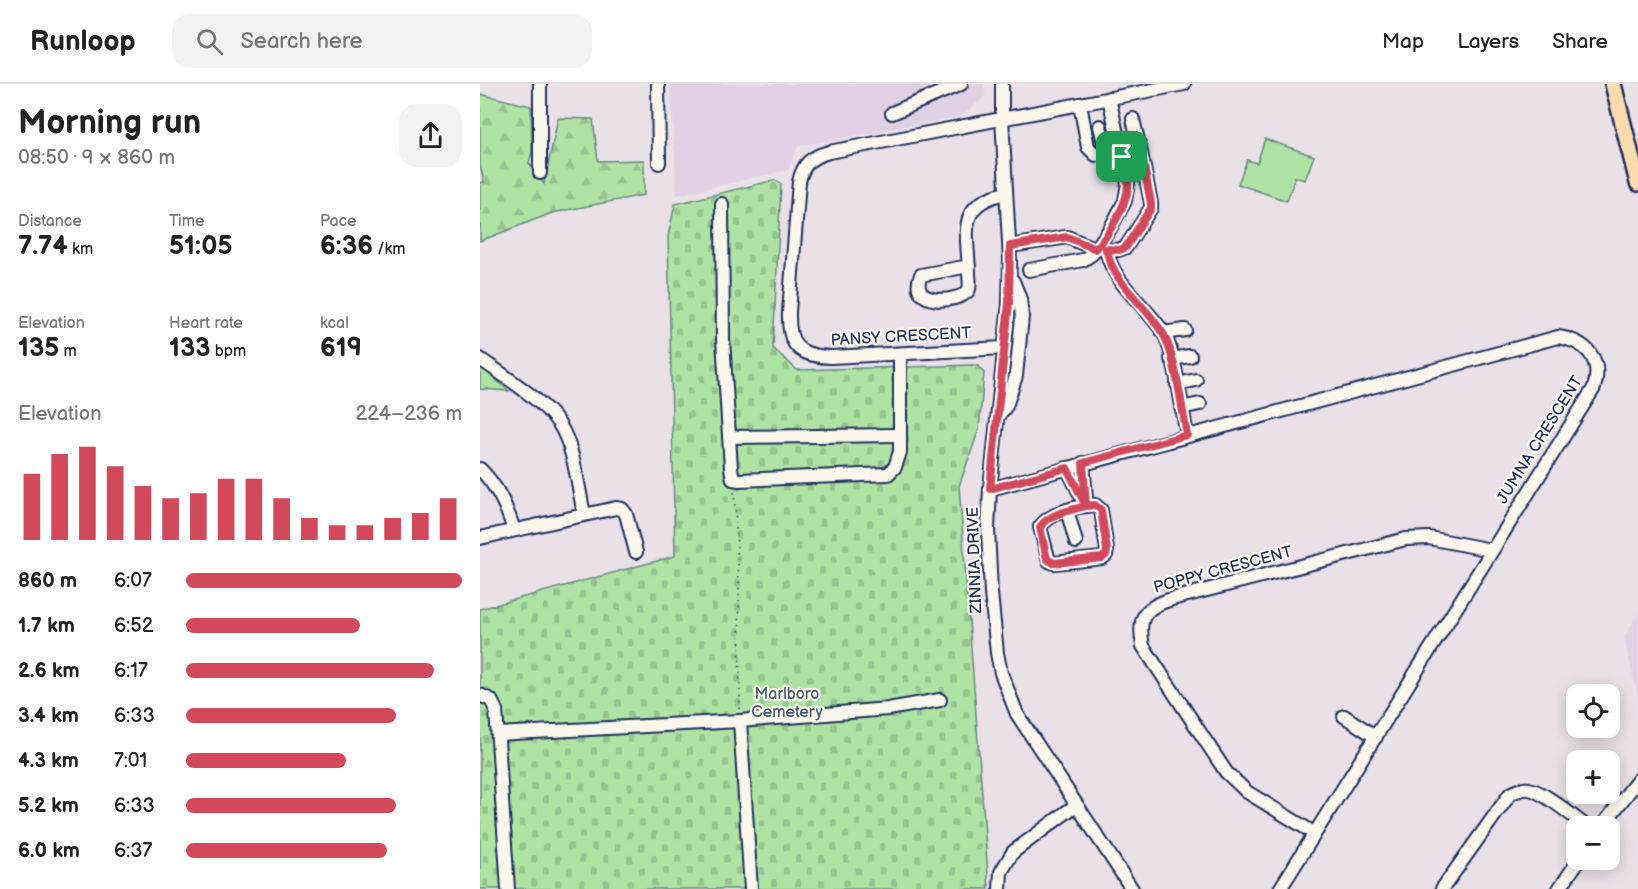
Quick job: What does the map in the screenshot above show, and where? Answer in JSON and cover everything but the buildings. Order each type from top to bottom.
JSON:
[{"type":"main road","points":[[1613,84],[1638,183]]},
{"type":"street","points":[[540,84],[540,173]]},
{"type":"street","points":[[658,84],[659,163]]},
{"type":"street","points":[[892,113],[961,84]]},
{"type":"street","name":"ZINNIA DRIVE","points":[[1002,84],[1010,274],[988,529],[990,583],[1001,673],[1017,714],[1132,889]]},
{"type":"street","points":[[1002,118],[1184,84]]},
{"type":"street","points":[[1029,270],[1083,260],[1100,248],[1125,201],[1128,183],[1108,98]]},
{"type":"street","points":[[1080,104],[1088,147],[1096,155],[1141,153]]},
{"type":"street","name":"PANSY CRESCENT","points":[[1002,118],[829,152],[808,161],[802,170],[799,182],[792,254],[789,333],[802,352],[815,357],[1004,348]]},
{"type":"street","points":[[1010,246],[1067,237],[1100,248],[1120,250],[1126,247],[1151,208],[1133,119]]},
{"type":"street","points":[[1100,126],[1107,155]]},
{"type":"street","points":[[969,266],[966,228],[970,215],[980,201],[1006,193]]},
{"type":"street","points":[[722,204],[723,339],[733,479],[884,476],[893,470],[899,459],[900,354]]},
{"type":"street","points":[[1100,248],[1113,272],[1163,333],[1177,384],[1187,435]]},
{"type":"street","points":[[997,418],[1006,406],[1014,386],[1022,317],[1020,299],[1010,274]]},
{"type":"street","points":[[1163,333],[1185,330]]},
{"type":"street","name":"JUMNA CRESCENT","points":[[990,489],[1558,337],[1569,338],[1584,346],[1593,359],[1597,378],[1594,388],[1280,889]]},
{"type":"street","points":[[1171,359],[1190,356]]},
{"type":"street","points":[[480,359],[544,407],[561,426],[571,455],[584,514]]},
{"type":"street","points":[[1177,384],[1196,380]]},
{"type":"street","points":[[1181,408],[1200,404]]},
{"type":"street","points":[[729,437],[900,435]]},
{"type":"street","points":[[1083,463],[1086,506]]},
{"type":"street","points":[[1067,468],[1086,506]]},
{"type":"street","points":[[480,469],[504,502],[514,530]]},
{"type":"street","points":[[1095,505],[1101,510],[1106,555],[1102,558],[1054,563],[1047,559],[1040,527],[1046,519],[1067,510],[1095,505]]},
{"type":"street","points":[[480,538],[616,508],[622,509],[626,514],[636,552]]},
{"type":"street","points":[[1067,510],[1076,542]]},
{"type":"street","name":"POPPY CRESCENT","points":[[1314,833],[1247,792],[1226,772],[1143,646],[1142,629],[1147,611],[1154,605],[1172,599],[1406,539],[1429,538],[1491,550]]},
{"type":"street","points":[[480,695],[488,697],[495,704],[508,889]]},
{"type":"street","points":[[498,734],[740,721],[888,709],[940,700]]},
{"type":"street","points":[[1344,716],[1376,737]]},
{"type":"street","points":[[740,721],[751,889]]},
{"type":"street","points":[[1610,816],[1638,780]]},
{"type":"street","points":[[1442,889],[1510,794],[1521,789],[1530,789],[1572,816]]},
{"type":"street","points":[[1000,889],[1001,872],[1013,852],[1076,805]]},
{"type":"street","points":[[1559,889],[1572,870]]},
{"type":"path","points":[[733,479],[739,582],[740,721]]},
{"type":"shaded area","points":[[671,84],[984,84],[985,97],[961,116],[798,146],[788,170],[677,195]]},
{"type":"shaded area","points":[[1638,613],[1638,695],[1624,638]]},
{"type":"green space","points":[[480,94],[531,106],[532,151],[529,163],[544,184],[558,118],[593,119],[598,161],[644,160],[644,195],[552,213],[480,241],[480,183],[484,182],[480,165]]},
{"type":"green space","points":[[1265,139],[1314,156],[1305,180],[1295,177],[1287,201],[1238,184],[1247,160],[1257,163]]},
{"type":"green space","name":"Marlboro Cemetery","points":[[775,180],[781,184],[773,348],[797,370],[977,365],[984,373],[979,429],[959,486],[989,889],[480,889],[480,609],[675,556],[668,236],[675,204]]},
{"type":"green space","points":[[480,366],[509,391],[480,389]]},
{"type":"route","points":[[1122,157],[1128,183],[1125,201],[1096,249],[1067,237],[1010,246],[1009,303],[990,489],[1067,468],[1086,506],[1067,510],[1046,519],[1040,527],[1047,559],[1054,563],[1102,558],[1106,555],[1101,510],[1095,505],[1086,506],[1083,463],[1187,435],[1168,346],[1163,333],[1113,272],[1106,249],[1120,250],[1126,247],[1151,208],[1141,153],[1122,157]]}]
